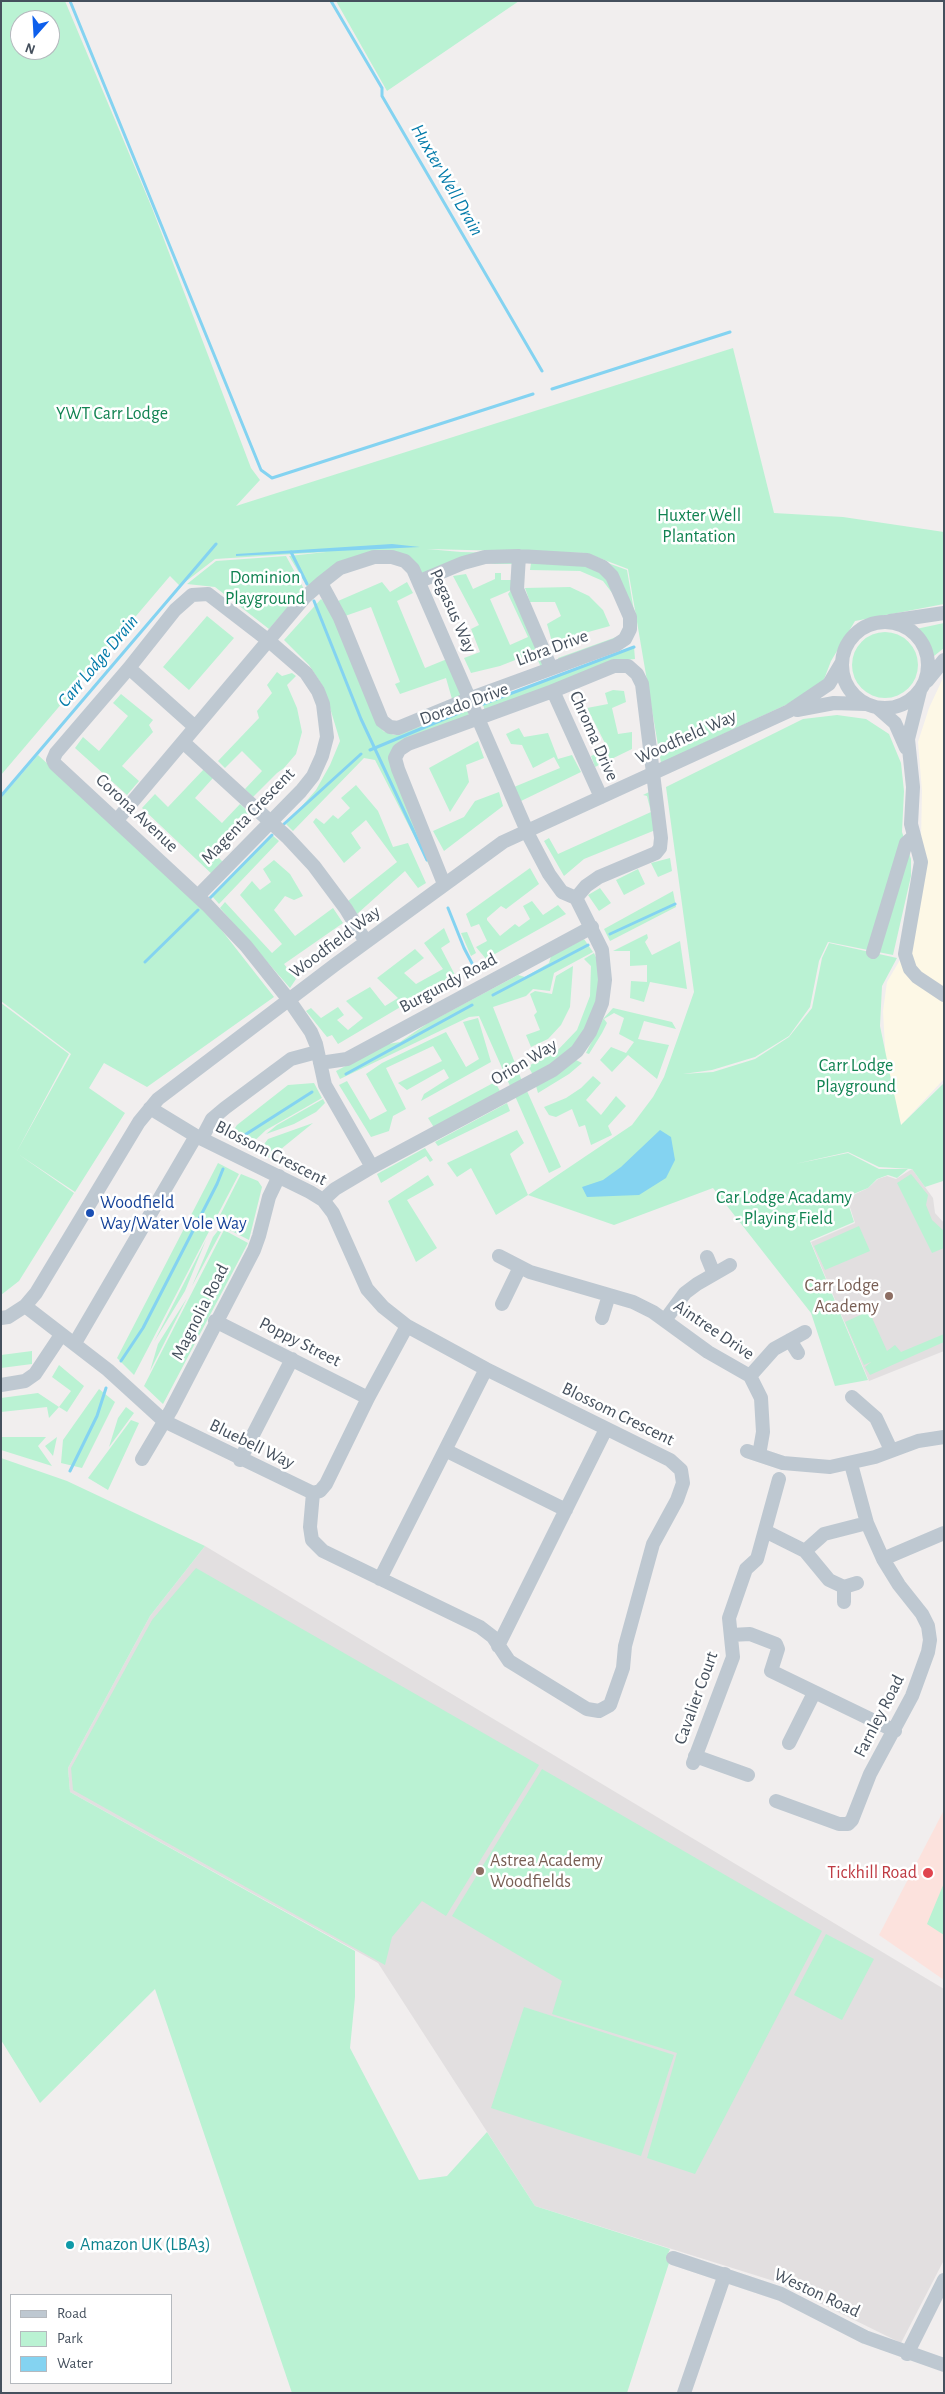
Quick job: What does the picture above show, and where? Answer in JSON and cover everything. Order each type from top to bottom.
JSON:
[{"type":"street","name":"Libra Drive","points":[[321,583],[340,618],[382,721],[390,727],[398,728],[471,698],[616,646],[625,639],[630,629],[630,617],[612,576],[603,567],[587,560],[519,556],[485,558],[463,563],[420,580]]},
{"type":"street","points":[[519,556],[518,589],[551,668]]},
{"type":"street","name":"Pegasus Way","points":[[117,820],[305,597],[340,568],[374,557],[392,557],[404,560],[414,569],[420,580],[526,829]]},
{"type":"street","name":"Magenta Crescent","points":[[53,760],[56,753],[129,668],[175,610],[192,595],[208,594],[269,640],[306,673],[318,691],[326,721],[326,737],[322,756],[312,776],[272,822],[198,896]]},
{"type":"street","points":[[911,761],[895,723],[848,687],[842,662],[853,636],[865,627],[882,622],[944,613]]},
{"type":"street","points":[[882,622],[897,623],[914,632],[924,644],[928,655],[929,670],[911,721],[908,739],[913,787],[911,824],[921,862],[906,940],[906,960],[910,969],[917,977],[944,995]]},
{"type":"street","points":[[872,706],[893,708],[911,701],[944,660]]},
{"type":"street","name":"Woodfield Way","points":[[1,1318],[8,1317],[26,1306],[36,1293],[139,1122],[158,1099],[502,842],[526,829],[789,711],[829,684],[842,662]]},
{"type":"street","name":"Dorado Drive","points":[[444,884],[395,758],[400,750],[408,744],[553,691],[614,666],[628,666],[637,674],[642,684],[653,773]]},
{"type":"street","points":[[129,668],[195,727]]},
{"type":"street","name":"Chroma Drive","points":[[553,691],[600,797]]},
{"type":"street","name":"Woodfield Way","points":[[789,711],[834,703],[872,706]]},
{"type":"street","points":[[183,742],[272,822],[314,866],[346,909],[366,942]]},
{"type":"street","name":"Corona Avenue","points":[[53,760],[198,896],[246,946],[289,1000],[311,1032],[325,1085],[372,1167]]},
{"type":"street","points":[[576,898],[586,886],[600,877],[656,853],[660,848],[661,838],[653,773]]},
{"type":"street","name":"Orion Way","points":[[323,1200],[335,1189],[372,1167],[554,1070],[577,1051],[590,1032],[602,1003],[605,980],[602,950],[576,898],[562,892],[549,874],[526,829]]},
{"type":"street","points":[[873,952],[906,843],[914,836]]},
{"type":"street","name":"Burgundy Road","points":[[75,1343],[199,1137],[212,1119],[291,1059],[347,1059],[592,928]]},
{"type":"street","name":"Blossom Crescent","points":[[150,1108],[199,1137],[323,1200],[333,1213],[367,1289],[383,1307],[407,1326],[486,1368],[670,1460],[681,1470],[683,1483],[677,1500],[651,1551],[625,1646],[623,1668],[610,1705],[599,1710],[587,1709],[509,1661],[493,1636],[480,1627],[323,1551],[312,1540],[310,1527],[313,1493]]},
{"type":"street","name":"Magnolia Road","points":[[142,1459],[164,1421],[256,1243],[269,1197],[279,1176]]},
{"type":"street","name":"Aintree Drive","points":[[499,1256],[520,1267],[633,1302],[665,1320],[708,1352],[750,1376],[761,1398],[762,1432],[753,1453],[783,1463],[809,1467],[851,1464]]},
{"type":"street","points":[[707,1257],[714,1274]]},
{"type":"street","points":[[665,1320],[685,1293],[730,1265]]},
{"type":"street","points":[[502,1304],[520,1267]]},
{"type":"street","points":[[602,1318],[609,1295]]},
{"type":"street","name":"Bluebell Way","points":[[26,1306],[61,1335],[75,1343],[164,1421],[240,1460],[313,1493]]},
{"type":"street","name":"Poppy Street","points":[[216,1321],[368,1398]]},
{"type":"street","points":[[313,1493],[320,1491],[326,1484],[368,1398],[407,1326]]},
{"type":"street","points":[[750,1376],[774,1349],[805,1332]]},
{"type":"street","points":[[1,1385],[25,1381],[35,1374],[61,1335]]},
{"type":"street","points":[[790,1340],[798,1353]]},
{"type":"street","points":[[240,1460],[292,1359]]},
{"type":"street","points":[[380,1579],[486,1368]]},
{"type":"street","points":[[852,1397],[876,1418],[891,1450]]},
{"type":"street","points":[[498,1646],[606,1429]]},
{"type":"street","points":[[851,1464],[918,1441],[944,1437]]},
{"type":"street","points":[[445,1450],[566,1510]]},
{"type":"street","name":"Farnley Road","points":[[776,1801],[839,1824],[848,1824],[852,1820],[870,1774],[895,1731],[912,1696],[928,1652],[930,1640],[928,1626],[922,1614],[899,1585],[883,1559],[867,1523],[851,1464]]},
{"type":"street","name":"Cavalier Court","points":[[748,1775],[694,1759],[733,1657],[729,1618],[746,1569],[757,1559],[779,1478]]},
{"type":"street","points":[[805,1551],[824,1534],[867,1523]]},
{"type":"street","points":[[765,1531],[805,1551],[829,1580],[851,1585],[844,1602]]},
{"type":"street","points":[[883,1559],[944,1534]]},
{"type":"street","points":[[731,1635],[750,1634],[776,1644],[778,1649],[771,1671],[814,1693],[856,1710],[895,1731]]},
{"type":"street","points":[[789,1742],[814,1693]]},
{"type":"street","name":"Weston Road","points":[[673,2258],[781,2294],[865,2337],[907,2354],[944,2365]]},
{"type":"street","points":[[684,2393],[725,2274]]},
{"type":"street","points":[[907,2354],[944,2280]]},
{"type":"shaded area","points":[[944,676],[944,1079],[901,1125],[886,1065],[883,1011],[887,982],[914,936],[921,840],[922,791],[918,742],[929,708]]},
{"type":"shaded area","name":"Carr Lodge Academy","points":[[912,1169],[933,1198],[935,1213],[944,1223],[944,1351],[869,1381],[811,1242],[855,1223],[847,1198],[868,1188],[878,1179],[887,1176],[896,1179]]},
{"type":"shaded area","name":"Astrea Academy Woodfields","points":[[205,1546],[944,1989],[944,2260],[901,2343],[777,2282],[535,2206],[378,1963],[70,1792],[68,1768],[150,1616]]},
{"type":"shaded area","name":"Tickhill Road","points":[[944,1810],[944,1980],[879,1935]]},
{"type":"green space","points":[[1,1],[65,1],[152,208],[251,468],[260,480],[236,506],[733,348],[774,513],[843,517],[944,532],[944,604],[855,621],[831,661],[823,682],[790,703],[661,763],[628,569],[586,553],[427,549],[461,552],[586,555],[627,570],[635,617],[604,565],[519,555],[421,578],[415,568],[374,556],[310,591],[289,556],[326,552],[215,559],[180,586],[170,576],[1,775]]},
{"type":"green space","points":[[336,1],[519,1],[387,91]]},
{"type":"green space","name":"Dominion Playground","points":[[286,556],[304,589],[269,629],[215,587],[187,584],[216,561]]},
{"type":"green space","points":[[518,557],[516,576],[549,667],[542,670],[535,653],[538,651],[500,666],[471,673],[464,658],[480,652],[471,629],[479,625],[453,576],[466,574],[473,589],[495,579],[495,573],[501,573],[501,580],[512,580],[512,564],[490,564]],"holes":[[[511,590],[508,594],[528,637],[510,645],[490,599]]]},
{"type":"green space","points":[[531,563],[585,563],[601,569],[628,617],[623,639],[559,663],[558,658],[619,636],[626,623],[616,598],[603,581],[580,571],[530,570]]},
{"type":"green space","points":[[382,582],[390,592],[407,582],[413,593],[397,601],[425,668],[447,659],[463,695],[452,699],[446,678],[400,694],[395,684],[400,682],[371,607],[345,616],[338,601]]},
{"type":"green space","points":[[570,587],[589,596],[603,610],[610,626],[552,642],[547,624],[561,616],[555,602],[530,602],[525,588]]},
{"type":"green space","points":[[321,599],[328,605],[383,731],[394,735],[468,711],[469,717],[392,756],[430,867],[375,760],[364,758],[293,831],[286,824],[316,790],[330,765],[340,741],[324,688],[309,665],[284,640]]},
{"type":"green space","points":[[207,616],[234,638],[189,690],[163,667]]},
{"type":"green space","points":[[944,623],[944,648],[934,656],[925,636],[916,629]]},
{"type":"green space","points":[[885,632],[898,635],[908,642],[915,652],[918,665],[915,678],[908,688],[898,695],[885,698],[872,695],[862,688],[855,678],[852,665],[855,652],[862,642],[872,635]]},
{"type":"green space","points":[[634,647],[635,659],[624,660],[485,712],[483,704]]},
{"type":"green space","points":[[277,672],[282,676],[292,673],[296,676],[287,685],[297,708],[302,732],[296,754],[253,797],[245,789],[262,771],[242,751],[225,768],[218,761],[259,718],[257,711],[272,693],[267,685]]},
{"type":"green space","points":[[613,690],[624,691],[626,702],[612,708],[618,734],[632,732],[632,749],[595,767],[591,756],[608,749],[587,708],[608,704],[605,693]]},
{"type":"green space","points":[[121,694],[153,720],[149,725],[153,732],[122,766],[139,781],[127,795],[75,748],[83,737],[99,751],[128,716],[113,703]]},
{"type":"green space","points":[[837,715],[866,719],[889,734],[901,763],[904,791],[902,832],[911,859],[911,876],[893,955],[828,942],[819,961],[810,1007],[789,1036],[755,1057],[712,1070],[683,1074],[713,1072],[755,1059],[789,1037],[812,1008],[822,958],[829,943],[897,958],[882,986],[880,1026],[901,1125],[944,1083],[943,1181],[925,1187],[912,1169],[879,1167],[848,1152],[795,1164],[848,1153],[879,1169],[908,1169],[897,1178],[888,1175],[877,1179],[868,1188],[846,1197],[854,1222],[810,1241],[868,1380],[835,1386],[811,1313],[713,1188],[614,1225],[528,1195],[632,1125],[653,1097],[664,1077],[694,992],[666,787],[803,719]]},
{"type":"green space","points":[[519,728],[524,737],[548,733],[558,759],[572,755],[581,772],[521,801],[514,787],[560,768],[554,757],[533,768],[522,745],[511,744],[506,734]]},
{"type":"green space","points":[[478,741],[484,758],[466,765],[469,782],[450,812],[429,768]]},
{"type":"green space","points":[[38,755],[205,909],[274,997],[147,1087],[104,1063],[89,1088],[125,1113],[75,1192],[18,1154],[74,1193],[19,1281],[1,1295],[1,1003],[69,1054],[16,1153],[71,1054],[1,1001],[1,798]]},
{"type":"green space","points":[[204,769],[213,778],[195,798],[222,823],[240,804],[250,813],[213,852],[226,865],[215,877],[142,808],[155,794],[168,807]]},
{"type":"green space","points":[[356,785],[378,811],[393,847],[408,843],[426,883],[418,888],[405,871],[357,914],[348,901],[397,862],[366,820],[351,833],[361,848],[344,863],[313,822],[316,818],[324,824],[333,815],[338,819],[350,808],[341,798]]},
{"type":"green space","points":[[651,791],[656,828],[653,831],[584,859],[564,876],[544,841],[549,838],[558,854],[651,812],[647,796],[643,795]]},
{"type":"green space","points":[[499,792],[503,806],[444,851],[433,831],[464,817],[475,801]]},
{"type":"green space","points":[[272,835],[279,841],[219,904],[212,896]]},
{"type":"green space","points":[[670,858],[672,871],[658,877],[651,863]]},
{"type":"green space","points":[[274,860],[290,874],[303,896],[294,900],[285,896],[274,910],[295,936],[333,908],[343,923],[284,964],[296,979],[290,988],[220,908],[225,902],[272,953],[282,944],[240,895],[252,881],[260,890],[271,882],[263,869]]},
{"type":"green space","points":[[530,868],[539,884],[506,909],[501,906],[487,920],[500,936],[515,924],[519,927],[530,919],[523,906],[532,901],[543,915],[558,905],[566,914],[486,959],[476,947],[487,941],[479,924],[471,927],[466,914]]},
{"type":"green space","points":[[638,869],[645,884],[624,895],[616,880]]},
{"type":"green space","points":[[600,888],[611,903],[599,911],[588,895]]},
{"type":"green space","points":[[673,891],[676,907],[610,941],[604,929]]},
{"type":"green space","points":[[444,928],[450,942],[441,948],[455,975],[338,1044],[332,1035],[327,1037],[306,1011],[311,1008],[321,1018],[338,1007],[344,1015],[337,1020],[348,1030],[363,1018],[346,1001],[370,987],[385,1006],[398,998],[377,978],[415,949],[424,958],[404,973],[416,984],[443,969],[424,943]]},
{"type":"green space","points":[[467,932],[476,953],[471,956],[461,933]]},
{"type":"green space","points":[[647,934],[648,938],[645,942],[652,955],[680,941],[687,989],[650,982],[644,1002],[630,998],[631,981],[647,982],[647,965],[630,966],[630,951],[613,951]]},
{"type":"green space","points":[[584,939],[593,952],[554,973],[550,991],[533,989],[526,996],[493,1007],[522,1081],[510,1086],[479,1016],[469,1017],[340,1079],[336,1071],[388,1044],[400,1042],[428,1023],[518,975],[525,977],[549,963],[551,956]]},
{"type":"green space","points":[[594,953],[598,962],[600,993],[584,1033],[572,1048],[553,1064],[533,1075],[528,1066],[555,1053],[577,1030],[590,996],[591,966],[584,959]]},
{"type":"green space","points":[[573,966],[570,1007],[561,1025],[548,1039],[531,1047],[526,1035],[540,1030],[534,1015],[537,1012],[530,994],[535,991],[552,994],[556,976]]},
{"type":"green space","points":[[613,1008],[672,1022],[676,1029],[644,1021],[638,1039],[669,1045],[657,1079],[628,1055],[612,1072],[600,1060],[611,1047],[626,1053],[634,1042],[619,1034],[624,1018],[614,1013],[604,1019],[607,1023],[602,1033],[589,1054],[586,1053],[603,1019]]},
{"type":"green space","points":[[478,1018],[491,1062],[421,1101],[424,1094],[449,1078],[444,1069],[407,1090],[398,1083],[442,1061],[433,1046],[386,1068],[406,1109],[393,1116],[389,1131],[371,1137],[339,1085],[347,1081],[370,1120],[387,1111],[366,1074],[382,1063],[446,1032],[466,1067],[479,1059],[463,1022]]},
{"type":"green space","points":[[576,1060],[582,1063],[569,1074],[538,1093],[536,1086]]},
{"type":"green space","points":[[593,1076],[601,1083],[586,1100],[601,1115],[616,1096],[626,1106],[608,1126],[612,1135],[591,1145],[585,1125],[579,1127],[572,1109],[556,1117],[549,1115],[544,1107],[566,1098],[581,1088]]},
{"type":"green space","points":[[495,1082],[501,1093],[435,1129],[428,1118]]},
{"type":"green space","points":[[314,1083],[322,1098],[266,1130],[249,1146],[235,1139],[237,1134],[233,1131],[237,1125],[288,1085]]},
{"type":"green space","points":[[527,1091],[561,1167],[549,1173],[515,1096]]},
{"type":"green space","points":[[323,1099],[325,1103],[316,1112],[294,1124],[266,1134],[277,1125]]},
{"type":"green space","points":[[507,1103],[510,1111],[438,1146],[435,1142]]},
{"type":"green space","points":[[313,1123],[270,1158],[258,1152],[268,1139]]},
{"type":"green space","points":[[517,1130],[524,1143],[510,1154],[528,1195],[496,1215],[471,1168],[457,1177],[447,1163]]},
{"type":"green space","points":[[425,1148],[433,1160],[430,1162],[426,1156],[381,1183],[377,1174]]},
{"type":"green space","points":[[218,1163],[239,1174],[134,1375],[117,1358]]},
{"type":"green space","points":[[241,1174],[258,1181],[262,1187],[249,1240],[216,1223]]},
{"type":"green space","points":[[911,1174],[928,1195],[926,1205],[932,1220],[944,1231],[944,1248],[932,1253],[897,1183]]},
{"type":"green space","points":[[428,1175],[434,1185],[407,1200],[437,1248],[416,1262],[388,1201]]},
{"type":"green space","points":[[859,1226],[870,1251],[825,1270],[814,1246]]},
{"type":"green space","points":[[220,1228],[222,1230],[192,1286],[213,1237]]},
{"type":"green space","points":[[224,1230],[248,1243],[163,1404],[144,1386]]},
{"type":"green space","points":[[206,1240],[185,1291],[154,1342]]},
{"type":"green space","points":[[187,1298],[150,1371],[158,1344]]},
{"type":"green space","points":[[869,1311],[887,1351],[895,1345],[901,1352],[944,1334],[944,1342],[870,1375],[865,1367],[871,1362],[864,1365],[845,1322]]},
{"type":"green space","points":[[32,1351],[32,1364],[1,1368],[1,1355]]},
{"type":"green space","points":[[59,1365],[84,1386],[67,1412],[59,1407],[71,1391],[52,1377]]},
{"type":"green space","points":[[99,1389],[115,1402],[82,1468],[61,1463],[63,1440]]},
{"type":"green space","points":[[38,1393],[59,1407],[49,1418],[47,1407],[1,1412],[1,1398]]},
{"type":"green space","points":[[126,1407],[134,1413],[109,1447],[118,1418]]},
{"type":"green space","points":[[131,1420],[139,1423],[108,1490],[88,1478]]},
{"type":"green space","points":[[1,1437],[46,1437],[38,1446],[52,1466],[1,1450]]},
{"type":"green space","points":[[57,1437],[53,1456],[45,1446]]},
{"type":"green space","points":[[1,1458],[67,1481],[205,1546],[150,1616],[68,1768],[70,1792],[355,1951],[355,1997],[350,2048],[419,2180],[447,2176],[487,2132],[535,2206],[670,2249],[666,2259],[669,2263],[627,2393],[292,2393],[155,1989],[40,2103],[1,2040]]},
{"type":"green space","points":[[196,1568],[539,1765],[446,1916],[422,1901],[392,1937],[385,1965],[73,1790],[71,1768],[152,1620]]},
{"type":"green space","points":[[542,1769],[822,1931],[695,2174],[647,2158],[677,2053],[552,2014],[562,1981],[452,1916]]},
{"type":"green space","points":[[944,1883],[944,1935],[927,1924]]},
{"type":"green space","points":[[826,1934],[874,1959],[842,2020],[794,1995]]},
{"type":"green space","points":[[524,2007],[674,2055],[641,2156],[491,2108]]},
{"type":"water","points":[[392,544],[420,547],[236,556],[236,554]]},
{"type":"water","points":[[660,1130],[671,1137],[675,1160],[666,1178],[639,1195],[587,1197],[582,1187],[603,1180],[621,1167]]},
{"type":"waterway","points":[[70,1],[261,470],[272,478],[533,394]]},
{"type":"waterway","name":"Huxter Well Drain","points":[[331,1],[382,88],[382,96],[542,371]]},
{"type":"waterway","points":[[552,389],[730,332]]},
{"type":"waterway","name":"Carr Lodge Drain","points":[[1,796],[216,544]]},
{"type":"waterway","points":[[291,552],[307,584]]},
{"type":"waterway","points":[[314,601],[361,719],[427,860]]},
{"type":"waterway","points":[[483,704],[634,647]]},
{"type":"waterway","points":[[370,750],[461,712]]},
{"type":"waterway","points":[[284,824],[361,754]]},
{"type":"waterway","points":[[210,898],[272,835]]},
{"type":"waterway","points":[[610,934],[675,904]]},
{"type":"waterway","points":[[448,908],[464,948],[476,971]]},
{"type":"waterway","points":[[145,962],[198,910]]},
{"type":"waterway","points":[[493,995],[588,945]]},
{"type":"waterway","points":[[346,1074],[472,1005]]},
{"type":"waterway","points":[[240,1138],[312,1092]]},
{"type":"waterway","points":[[121,1361],[143,1328],[223,1169]]},
{"type":"waterway","points":[[70,1471],[97,1416],[106,1388]]},
{"type":"place","name":"Woodfield Way/Water Vole Way","points":[[90,1213]]},
{"type":"place","name":"Carr Lodge Academy","points":[[889,1296]]},
{"type":"place","name":"Astrea Academy Woodfields","points":[[480,1871]]},
{"type":"place","name":"Tickhill Road","points":[[928,1873]]},
{"type":"place","name":"Amazon UK (LBA3)","points":[[70,2245]]},
{"type":"park label","name":"YWT Carr Lodge","points":[[112,414]]},
{"type":"park label","name":"Huxter Well Plantation","points":[[699,526]]},
{"type":"park label","name":"Carr Lodge Playground","points":[[856,1076]]},
{"type":"park label","name":"Car Lodge Acadamy - Playing Field","points":[[784,1208]]}]
